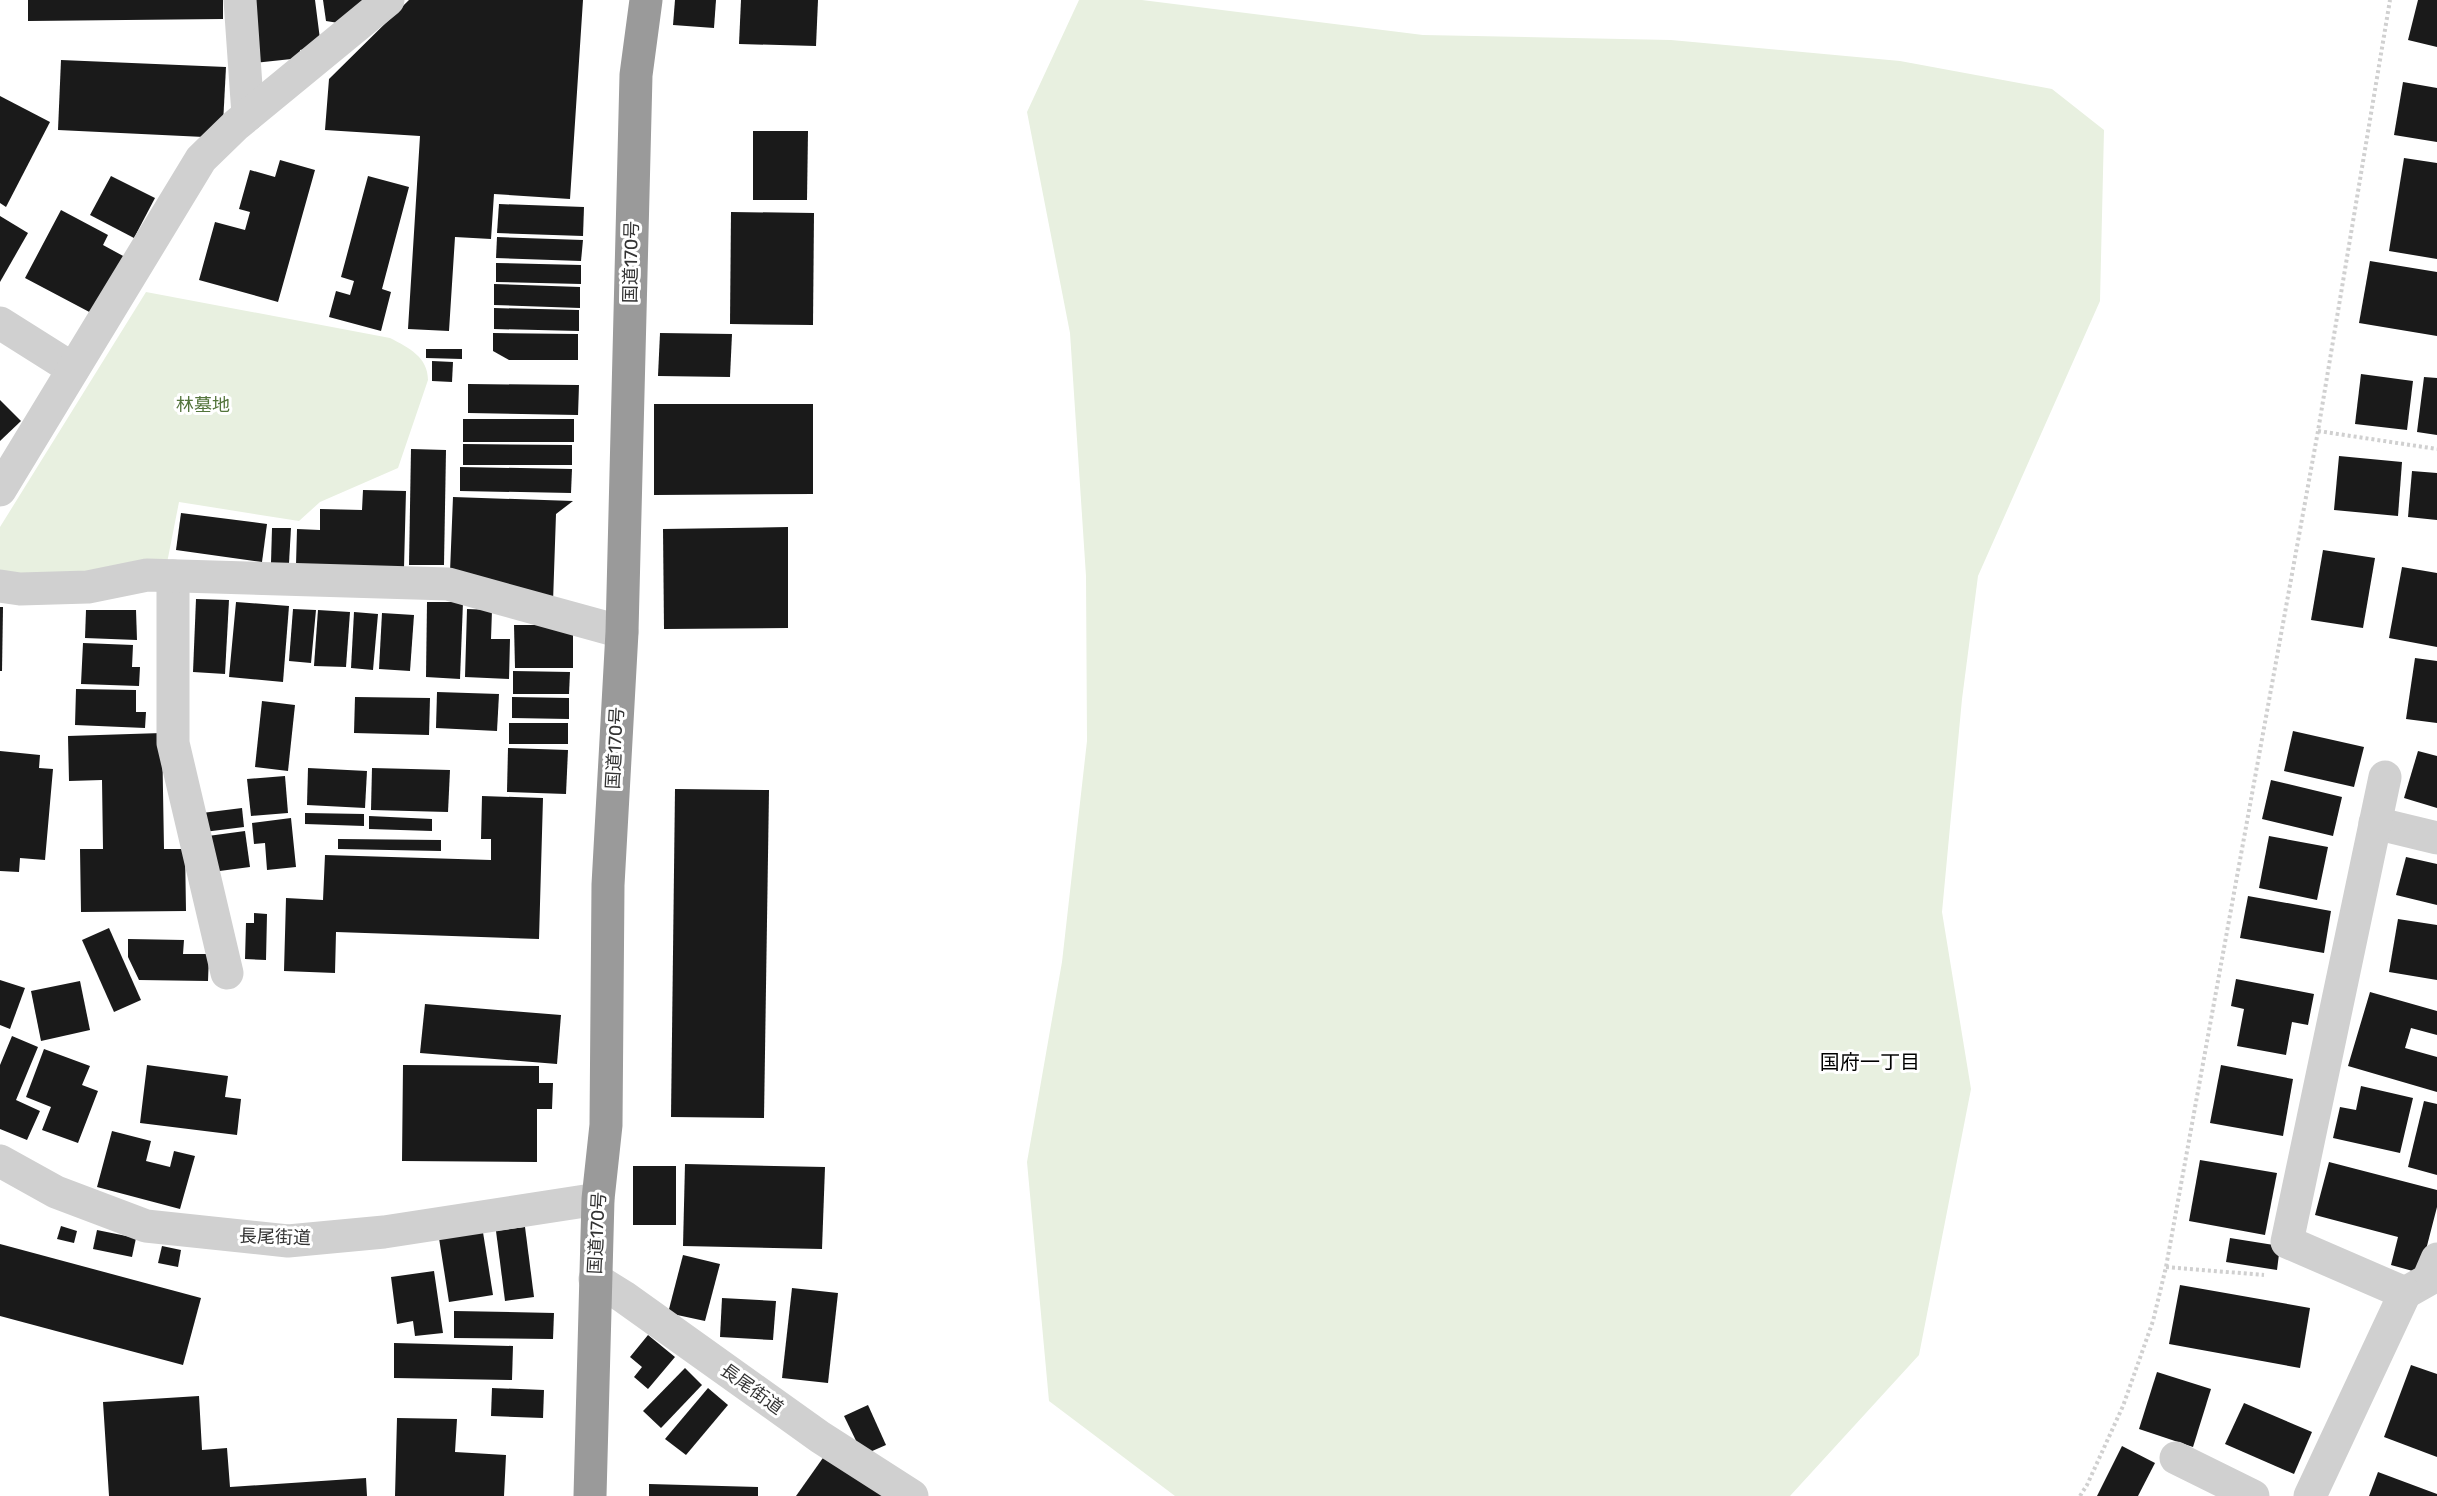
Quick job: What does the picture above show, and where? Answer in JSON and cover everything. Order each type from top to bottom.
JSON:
[{"type":"highway","name":"国道170号","points":[[590,1496],[597,1199],[606,1125],[608,885],[622,632],[636,75],[646,0]]},
{"type":"street","points":[[240,0],[248,115]]},
{"type":"street","points":[[0,490],[201,159],[248,115],[388,0]]},
{"type":"street","points":[[0,323],[73,369]]},
{"type":"street","points":[[0,586],[20,589],[88,587],[147,575],[448,584],[622,632]]},
{"type":"street","points":[[173,576],[173,743],[227,973]]},
{"type":"street","points":[[2385,777],[2287,1242],[2405,1293]]},
{"type":"street","points":[[2375,824],[2437,838]]},
{"type":"street","name":"長尾街道","points":[[0,1161],[56,1192],[146,1226],[288,1241],[384,1232],[597,1199]]},
{"type":"street","points":[[2310,1496],[2405,1293],[2428,1280],[2437,1259]]},
{"type":"street","name":"長尾街道","points":[[595,1279],[624,1297],[820,1437],[912,1496]]},
{"type":"street","points":[[2176,1458],[2253,1496]]},
{"type":"path","points":[[2080,1496],[2123,1406],[2153,1321],[2163,1277],[2318,431],[2390,0]]},
{"type":"path","points":[[2318,431],[2437,449]]},
{"type":"green space","points":[[1079,0],[1142,0],[1423,35],[1671,40],[1900,61],[2052,89],[2104,130],[2100,301],[1978,576],[1962,699],[1942,912],[1971,1089],[1919,1355],[1790,1496],[1175,1496],[1049,1401],[1027,1162],[1062,962],[1087,741],[1086,576],[1070,333],[1027,112]]},
{"type":"green space","name":"林墓地","points":[[146,292],[390,338],[416,354],[425,365],[428,380],[398,468],[320,502],[299,521],[179,502],[167,563],[76,576],[0,576],[0,527]]},
{"type":"building","points":[[28,0],[223,0],[223,19],[28,21]]},
{"type":"building","points":[[315,0],[321,47],[300,50],[301,58],[254,63],[246,1]]},
{"type":"building","points":[[323,0],[378,0],[351,25],[326,21]]},
{"type":"building","points":[[409,0],[583,0],[570,199],[494,194],[491,239],[455,237],[449,331],[408,329],[420,136],[325,130],[329,79]]},
{"type":"building","points":[[675,0],[716,0],[714,28],[673,25]]},
{"type":"building","points":[[741,0],[818,0],[816,46],[739,44]]},
{"type":"building","points":[[2418,0],[2437,0],[2437,47],[2408,40]]},
{"type":"building","points":[[61,60],[226,67],[223,124],[204,137],[58,130]]},
{"type":"building","points":[[2403,82],[2437,88],[2437,142],[2394,135]]},
{"type":"building","points":[[0,96],[50,122],[6,207],[0,203]]},
{"type":"building","points":[[753,131],[808,131],[807,200],[753,200]]},
{"type":"building","points":[[2404,158],[2437,163],[2437,259],[2389,251]]},
{"type":"building","points":[[280,160],[315,170],[278,302],[199,280],[215,222],[245,230],[250,212],[239,209],[250,170],[275,177]]},
{"type":"building","points":[[111,176],[155,198],[134,238],[90,215]]},
{"type":"building","points":[[368,176],[409,187],[382,289],[391,292],[381,331],[329,317],[336,291],[350,295],[354,281],[341,277]]},
{"type":"building","points":[[499,204],[584,207],[583,236],[497,233]]},
{"type":"building","points":[[61,210],[108,235],[103,245],[125,257],[95,315],[25,278]]},
{"type":"building","points":[[731,212],[814,213],[813,325],[730,324]]},
{"type":"building","points":[[0,216],[28,233],[0,282]]},
{"type":"building","points":[[497,237],[583,240],[581,261],[496,258]]},
{"type":"building","points":[[2370,261],[2437,272],[2437,336],[2359,323]]},
{"type":"building","points":[[496,263],[581,265],[581,284],[496,282]]},
{"type":"building","points":[[494,284],[580,287],[580,308],[494,305]]},
{"type":"building","points":[[494,308],[579,310],[579,331],[494,329]]},
{"type":"building","points":[[493,333],[578,334],[578,360],[509,360],[493,351]]},
{"type":"building","points":[[660,333],[732,334],[730,377],[658,376]]},
{"type":"building","points":[[426,349],[462,349],[462,359],[426,358]]},
{"type":"building","points":[[432,361],[453,362],[452,382],[432,381]]},
{"type":"building","points":[[2361,374],[2413,381],[2407,430],[2355,424]]},
{"type":"building","points":[[2424,377],[2437,378],[2437,435],[2417,432]]},
{"type":"building","points":[[468,384],[579,385],[578,415],[468,413]]},
{"type":"building","points":[[0,400],[21,421],[0,441]]},
{"type":"building","points":[[654,404],[813,404],[813,494],[654,495]]},
{"type":"building","points":[[463,419],[574,419],[574,442],[463,442]]},
{"type":"building","points":[[463,444],[572,445],[572,465],[463,465]]},
{"type":"building","points":[[411,449],[446,450],[444,565],[409,565]]},
{"type":"building","points":[[2339,456],[2402,462],[2398,516],[2334,510]]},
{"type":"building","points":[[460,467],[572,469],[571,493],[460,491]]},
{"type":"building","points":[[2412,471],[2437,473],[2437,520],[2408,517]]},
{"type":"building","points":[[363,490],[406,491],[404,568],[296,565],[297,529],[320,530],[320,509],[362,510]]},
{"type":"building","points":[[453,497],[573,501],[556,514],[553,602],[450,572]]},
{"type":"building","points":[[181,513],[267,524],[262,562],[176,550]]},
{"type":"building","points":[[788,527],[788,628],[664,629],[663,529]]},
{"type":"building","points":[[272,528],[291,528],[289,563],[271,563]]},
{"type":"building","points":[[2323,550],[2375,558],[2363,628],[2311,620]]},
{"type":"building","points":[[2402,567],[2437,573],[2437,647],[2389,638]]},
{"type":"building","points":[[196,599],[229,600],[225,674],[193,672]]},
{"type":"building","points":[[236,602],[289,606],[283,682],[229,677]]},
{"type":"building","points":[[427,602],[463,602],[460,679],[426,677]]},
{"type":"building","points":[[0,607],[3,607],[2,671],[0,671]]},
{"type":"building","points":[[293,609],[316,610],[311,663],[289,661]]},
{"type":"building","points":[[467,609],[492,610],[491,639],[510,639],[509,679],[465,677]]},
{"type":"building","points":[[86,610],[136,610],[137,640],[85,638]]},
{"type":"building","points":[[318,610],[350,612],[346,667],[314,666]]},
{"type":"building","points":[[354,612],[378,614],[373,670],[351,668]]},
{"type":"building","points":[[382,613],[414,615],[410,671],[379,669]]},
{"type":"building","points":[[514,625],[557,625],[573,632],[573,668],[515,668]]},
{"type":"building","points":[[83,643],[133,645],[132,667],[140,667],[139,686],[81,684]]},
{"type":"building","points":[[2415,658],[2437,661],[2437,723],[2406,719]]},
{"type":"building","points":[[513,671],[570,672],[569,694],[513,694]]},
{"type":"building","points":[[76,689],[136,690],[136,712],[146,712],[145,728],[75,725]]},
{"type":"building","points":[[437,692],[499,694],[497,731],[436,728]]},
{"type":"building","points":[[355,697],[430,698],[429,735],[354,733]]},
{"type":"building","points":[[512,697],[569,698],[569,719],[512,718]]},
{"type":"building","points":[[262,701],[295,705],[288,771],[255,767]]},
{"type":"building","points":[[509,723],[568,723],[568,744],[509,744]]},
{"type":"building","points":[[2293,731],[2364,747],[2354,787],[2284,771]]},
{"type":"building","points":[[162,733],[164,849],[185,849],[186,911],[81,912],[80,849],[103,849],[102,780],[69,781],[68,736]]},
{"type":"building","points":[[508,748],[568,750],[566,794],[507,792]]},
{"type":"building","points":[[0,751],[40,755],[39,768],[53,769],[45,860],[20,858],[19,872],[0,871]]},
{"type":"building","points":[[2418,751],[2437,756],[2437,808],[2404,798]]},
{"type":"building","points":[[308,768],[367,771],[365,808],[307,805]]},
{"type":"building","points":[[372,768],[450,770],[448,812],[371,810]]},
{"type":"building","points":[[285,776],[288,813],[251,816],[247,779]]},
{"type":"building","points":[[2271,780],[2342,797],[2333,836],[2262,819]]},
{"type":"building","points":[[675,789],[769,790],[764,1118],[671,1117]]},
{"type":"building","points":[[482,796],[543,798],[539,939],[336,932],[335,973],[284,971],[286,898],[323,900],[325,855],[491,860],[491,839],[481,839]]},
{"type":"building","points":[[242,808],[244,827],[204,832],[202,813]]},
{"type":"building","points":[[305,813],[364,814],[364,826],[305,824]]},
{"type":"building","points":[[369,816],[432,819],[432,831],[369,829]]},
{"type":"building","points":[[291,818],[296,867],[267,870],[265,843],[254,844],[252,823]]},
{"type":"building","points":[[245,831],[250,867],[212,872],[208,836]]},
{"type":"building","points":[[2269,836],[2328,847],[2317,900],[2259,888]]},
{"type":"building","points":[[338,839],[441,840],[441,851],[338,849]]},
{"type":"building","points":[[2406,857],[2437,864],[2437,905],[2396,895]]},
{"type":"building","points":[[2248,896],[2331,911],[2324,953],[2240,938]]},
{"type":"building","points":[[254,913],[267,914],[266,960],[245,959],[246,923],[254,923]]},
{"type":"building","points":[[2398,919],[2437,925],[2437,980],[2389,972]]},
{"type":"building","points":[[109,928],[141,1000],[114,1012],[82,940]]},
{"type":"building","points":[[128,939],[184,940],[183,954],[209,954],[208,981],[139,980],[128,957]]},
{"type":"building","points":[[2236,979],[2314,994],[2308,1025],[2292,1022],[2286,1055],[2237,1046],[2244,1009],[2231,1006]]},
{"type":"building","points":[[0,980],[25,988],[10,1029],[0,1025]]},
{"type":"building","points":[[80,981],[90,1030],[41,1041],[31,991]]},
{"type":"building","points":[[2370,992],[2437,1011],[2437,1035],[2411,1028],[2405,1048],[2437,1057],[2437,1092],[2348,1066]]},
{"type":"building","points":[[425,1004],[561,1015],[557,1064],[420,1053]]},
{"type":"building","points":[[12,1036],[38,1047],[16,1100],[40,1111],[27,1140],[0,1129],[0,1065]]},
{"type":"building","points":[[44,1049],[90,1066],[82,1085],[98,1091],[78,1143],[42,1130],[51,1107],[26,1097]]},
{"type":"building","points":[[147,1065],[228,1076],[225,1097],[241,1099],[237,1135],[140,1123]]},
{"type":"building","points":[[403,1065],[539,1066],[539,1083],[553,1083],[552,1109],[537,1109],[537,1162],[402,1161]]},
{"type":"building","points":[[2221,1065],[2293,1079],[2283,1136],[2210,1123]]},
{"type":"building","points":[[2361,1086],[2413,1098],[2400,1153],[2333,1138],[2340,1107],[2356,1110]]},
{"type":"building","points":[[2424,1101],[2437,1104],[2437,1175],[2408,1167]]},
{"type":"building","points":[[112,1131],[151,1141],[146,1161],[170,1167],[174,1151],[195,1156],[180,1209],[97,1187]]},
{"type":"building","points":[[2200,1160],[2277,1173],[2265,1235],[2189,1221]]},
{"type":"building","points":[[2329,1162],[2437,1190],[2437,1207],[2420,1273],[2391,1265],[2398,1237],[2315,1215]]},
{"type":"building","points":[[685,1164],[825,1167],[822,1249],[683,1246]]},
{"type":"building","points":[[633,1166],[676,1166],[676,1225],[633,1225]]},
{"type":"building","points":[[61,1226],[77,1231],[74,1243],[57,1239]]},
{"type":"building","points":[[482,1226],[493,1295],[449,1302],[438,1232]]},
{"type":"building","points":[[525,1227],[534,1297],[505,1301],[496,1231]]},
{"type":"building","points":[[97,1230],[136,1238],[132,1257],[93,1249]]},
{"type":"building","points":[[2230,1238],[2280,1246],[2277,1270],[2226,1262]]},
{"type":"building","points":[[0,1244],[201,1298],[183,1365],[0,1316]]},
{"type":"building","points":[[162,1246],[181,1250],[178,1267],[158,1263]]},
{"type":"building","points":[[683,1255],[720,1264],[705,1321],[668,1313]]},
{"type":"building","points":[[434,1271],[443,1333],[415,1336],[413,1321],[397,1324],[391,1277]]},
{"type":"building","points":[[2180,1285],[2310,1308],[2300,1368],[2169,1344]]},
{"type":"building","points":[[792,1288],[838,1293],[828,1383],[782,1378]]},
{"type":"building","points":[[722,1298],[776,1301],[773,1340],[720,1337]]},
{"type":"building","points":[[454,1311],[554,1313],[553,1339],[454,1338]]},
{"type":"building","points":[[648,1335],[675,1357],[648,1389],[634,1377],[642,1367],[630,1357]]},
{"type":"building","points":[[394,1343],[513,1346],[512,1380],[394,1378]]},
{"type":"building","points":[[2411,1365],[2437,1374],[2437,1457],[2384,1437]]},
{"type":"building","points":[[685,1368],[702,1385],[661,1428],[643,1411]]},
{"type":"building","points":[[2157,1372],[2211,1389],[2193,1447],[2139,1429]]},
{"type":"building","points":[[492,1388],[544,1390],[543,1418],[491,1416]]},
{"type":"building","points":[[708,1388],[728,1405],[686,1455],[665,1439]]},
{"type":"building","points":[[199,1396],[202,1450],[227,1448],[230,1487],[366,1478],[367,1496],[109,1496],[103,1402]]},
{"type":"building","points":[[2244,1403],[2312,1432],[2294,1474],[2225,1444]]},
{"type":"building","points":[[868,1405],[886,1445],[863,1455],[844,1416]]},
{"type":"building","points":[[397,1418],[457,1419],[455,1452],[506,1455],[504,1496],[395,1496]]},
{"type":"building","points":[[2122,1446],[2155,1463],[2138,1496],[2097,1496]]},
{"type":"building","points":[[825,1455],[883,1496],[796,1496]]},
{"type":"building","points":[[2378,1472],[2437,1494],[2437,1496],[2369,1496]]},
{"type":"building","points":[[649,1484],[758,1487],[758,1496],[649,1496]]},
{"type":"district","name":"国府一丁目","points":[[1870,1062]]}]
